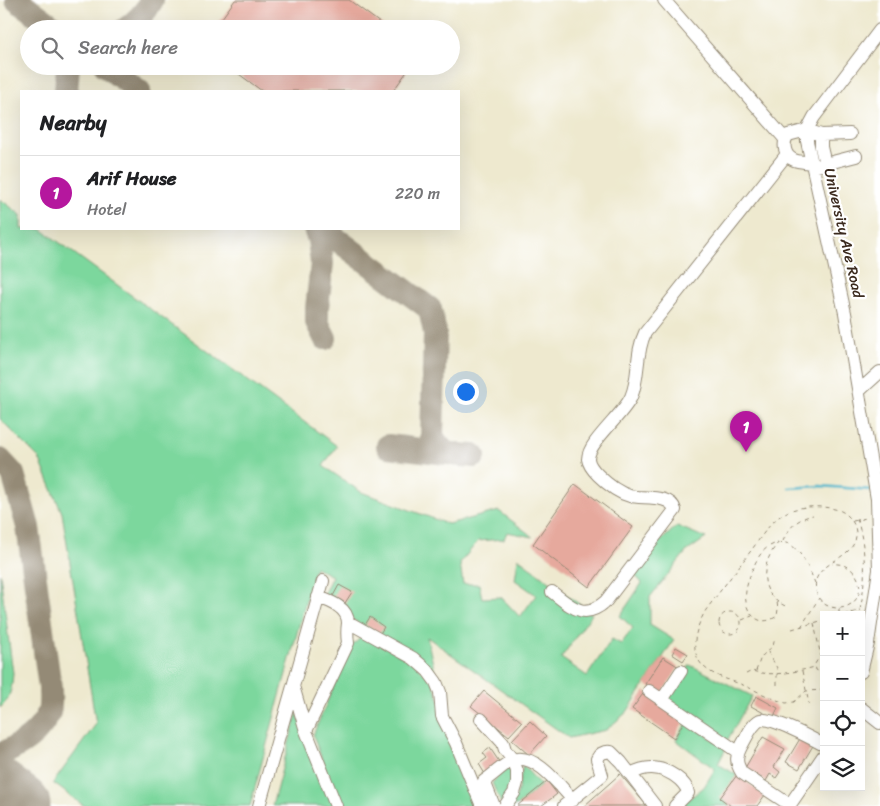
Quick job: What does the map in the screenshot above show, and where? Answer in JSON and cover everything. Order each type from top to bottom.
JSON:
[{"type":"street","points":[[664,0],[786,139]]},
{"type":"street","points":[[807,130],[814,117],[880,30]]},
{"type":"street","points":[[850,134],[821,135],[807,130],[788,135],[784,148],[793,160],[817,165],[856,156]]},
{"type":"street","name":"University Ave Road","points":[[807,130],[807,142],[817,165],[855,362],[876,493],[879,535],[878,570],[874,608],[865,656]]},
{"type":"street","points":[[817,165],[821,147],[821,135]]},
{"type":"street","points":[[552,592],[570,605],[581,610],[591,611],[598,608],[606,601],[675,510],[674,506],[668,501],[630,496],[610,486],[592,469],[588,457],[594,446],[630,400],[635,386],[640,348],[645,333],[787,154]]},
{"type":"street","points":[[855,362],[879,372],[860,390]]},
{"type":"street","points":[[259,806],[323,582]]},
{"type":"street","points":[[318,597],[336,604],[343,611],[348,622],[413,658],[428,671],[440,692],[442,716],[456,743],[482,806]]},
{"type":"street","points":[[306,731],[348,643],[346,628],[348,622]]},
{"type":"street","points":[[662,700],[681,671]]},
{"type":"street","points":[[293,686],[306,731],[336,806]]},
{"type":"street","points":[[649,691],[738,752]]},
{"type":"street","points":[[865,711],[880,723]]},
{"type":"street","points":[[820,743],[769,719],[764,719],[752,727],[738,752],[736,761],[742,773],[790,805],[820,761]]},
{"type":"street","points":[[479,723],[503,743],[517,771],[517,783],[510,800],[505,806]]},
{"type":"street","points":[[509,755],[534,762],[545,770],[568,803],[602,775],[597,759],[604,751],[611,752],[631,774],[655,806]]},
{"type":"street","points":[[494,806],[484,781],[509,755]]},
{"type":"street","points":[[631,774],[644,768],[652,768],[664,770],[674,775],[686,786],[688,794],[675,806]]},
{"type":"path","points":[[820,690],[806,691],[794,702],[786,703],[727,679],[707,669],[702,664],[696,652],[696,635],[699,622],[706,610],[766,531],[785,513],[803,508],[832,508],[846,514],[852,522],[856,530],[856,538],[846,552],[819,573],[815,583],[815,589],[819,598],[828,606],[839,608],[849,605],[857,598],[860,583],[855,573],[847,566],[832,564]]},
{"type":"path","points":[[783,542],[788,530],[796,522],[813,515]]},
{"type":"path","points":[[852,522],[878,518]]},
{"type":"path","points":[[857,520],[863,543],[864,576],[860,610]]},
{"type":"path","points":[[780,542],[772,550],[765,570],[767,589],[777,602],[779,613],[773,620],[762,621],[752,616],[746,602],[747,586],[756,561],[768,547],[780,542],[793,546],[806,562],[815,583]]},
{"type":"path","points":[[801,627],[819,598]]},
{"type":"path","points":[[777,602],[788,607]]},
{"type":"path","points":[[857,611],[874,608]]},
{"type":"path","points":[[726,612],[737,614],[741,620],[740,628],[735,633],[727,634],[719,625],[720,618],[726,612]]},
{"type":"path","points":[[741,620],[752,616]]},
{"type":"path","points":[[792,629],[820,621]]},
{"type":"path","points":[[814,623],[823,656]]},
{"type":"path","points":[[756,672],[761,657],[773,646],[775,638]]},
{"type":"path","points":[[768,652],[775,662],[778,674],[777,685]]},
{"type":"path","points":[[820,659],[816,661],[815,667],[820,673]]},
{"type":"path","points":[[746,674],[756,672],[759,674],[778,674],[815,667]]},
{"type":"path","points":[[802,670],[809,704]]},
{"type":"green space","points":[[0,199],[20,214],[20,230],[42,230],[337,446],[323,466],[361,492],[448,524],[499,511],[533,537],[507,532],[504,539],[478,541],[460,563],[463,584],[479,584],[482,598],[501,597],[520,617],[536,595],[515,580],[518,558],[592,614],[561,658],[587,676],[612,639],[621,644],[633,628],[620,616],[642,583],[633,573],[656,545],[677,526],[706,538],[686,552],[650,597],[650,625],[674,640],[627,712],[606,730],[569,738],[427,637],[435,673],[350,618],[324,593],[332,576],[315,567],[250,806],[84,806],[53,783],[96,724],[62,513],[39,458],[0,419]]},
{"type":"green space","points":[[0,573],[13,673],[9,696],[0,708]]},
{"type":"green space","points":[[363,635],[413,662],[433,682],[478,806],[339,806],[313,735],[350,648]]},
{"type":"green space","points":[[690,665],[752,696],[727,741],[669,699]]},
{"type":"green space","points":[[297,713],[334,806],[272,806]]},
{"type":"green space","points":[[687,722],[726,748],[718,764],[737,775],[721,798],[731,806],[680,806],[704,787],[715,769],[676,740]]},
{"type":"green space","points":[[523,765],[541,786],[517,806],[509,806],[517,795]]},
{"type":"green space","points":[[507,767],[512,772],[514,783],[501,803],[492,783]]},
{"type":"building","points":[[235,0],[349,0],[376,20],[221,20]]},
{"type":"building","points":[[240,75],[405,75],[394,90],[261,90]]},
{"type":"building","points":[[575,484],[633,527],[589,587],[533,544]]},
{"type":"building","points":[[339,585],[352,592],[345,603],[333,596]]},
{"type":"building","points":[[370,617],[384,627],[379,635],[365,625]]},
{"type":"building","points":[[676,647],[688,654],[683,661],[672,654]]},
{"type":"building","points":[[663,657],[679,667],[661,695],[645,684]]},
{"type":"building","points":[[484,691],[522,722],[509,736],[471,706]]},
{"type":"building","points":[[645,691],[685,720],[674,738],[632,709]]},
{"type":"building","points":[[756,696],[778,708],[773,718],[751,706]]},
{"type":"building","points":[[530,721],[546,736],[529,755],[512,740]]},
{"type":"building","points":[[763,737],[785,749],[774,767],[780,772],[776,778],[770,774],[766,781],[745,768]]},
{"type":"building","points":[[801,737],[814,744],[799,769],[786,762]]},
{"type":"building","points":[[490,748],[500,763],[485,774],[479,764],[487,758],[483,753]]},
{"type":"building","points":[[620,774],[647,806],[584,806]]},
{"type":"building","points":[[737,775],[765,795],[757,806],[731,806],[720,798]]},
{"type":"building","points":[[547,781],[557,794],[541,806],[517,806]]},
{"type":"waterway","points":[[789,488],[820,486],[872,490]]},
{"type":"taxiway","points":[[17,0],[44,20]]},
{"type":"taxiway","points":[[137,20],[152,0]]},
{"type":"taxiway","points":[[66,90],[67,75]]},
{"type":"taxiway","points":[[118,75],[138,90]]},
{"type":"taxiway","points":[[315,230],[319,240],[322,263],[317,322],[325,338]]},
{"type":"taxiway","points":[[324,230],[430,309],[435,333],[432,436],[444,451],[474,456]]},
{"type":"taxiway","points":[[388,446],[447,453]]},
{"type":"taxiway","points":[[0,460],[13,474],[28,527],[50,688],[49,712],[40,727],[22,743],[0,755]]},
{"type":"runway","points":[[0,789],[21,805]]},
{"type":"place","name":"Arif House","points":[[746,452]]}]
